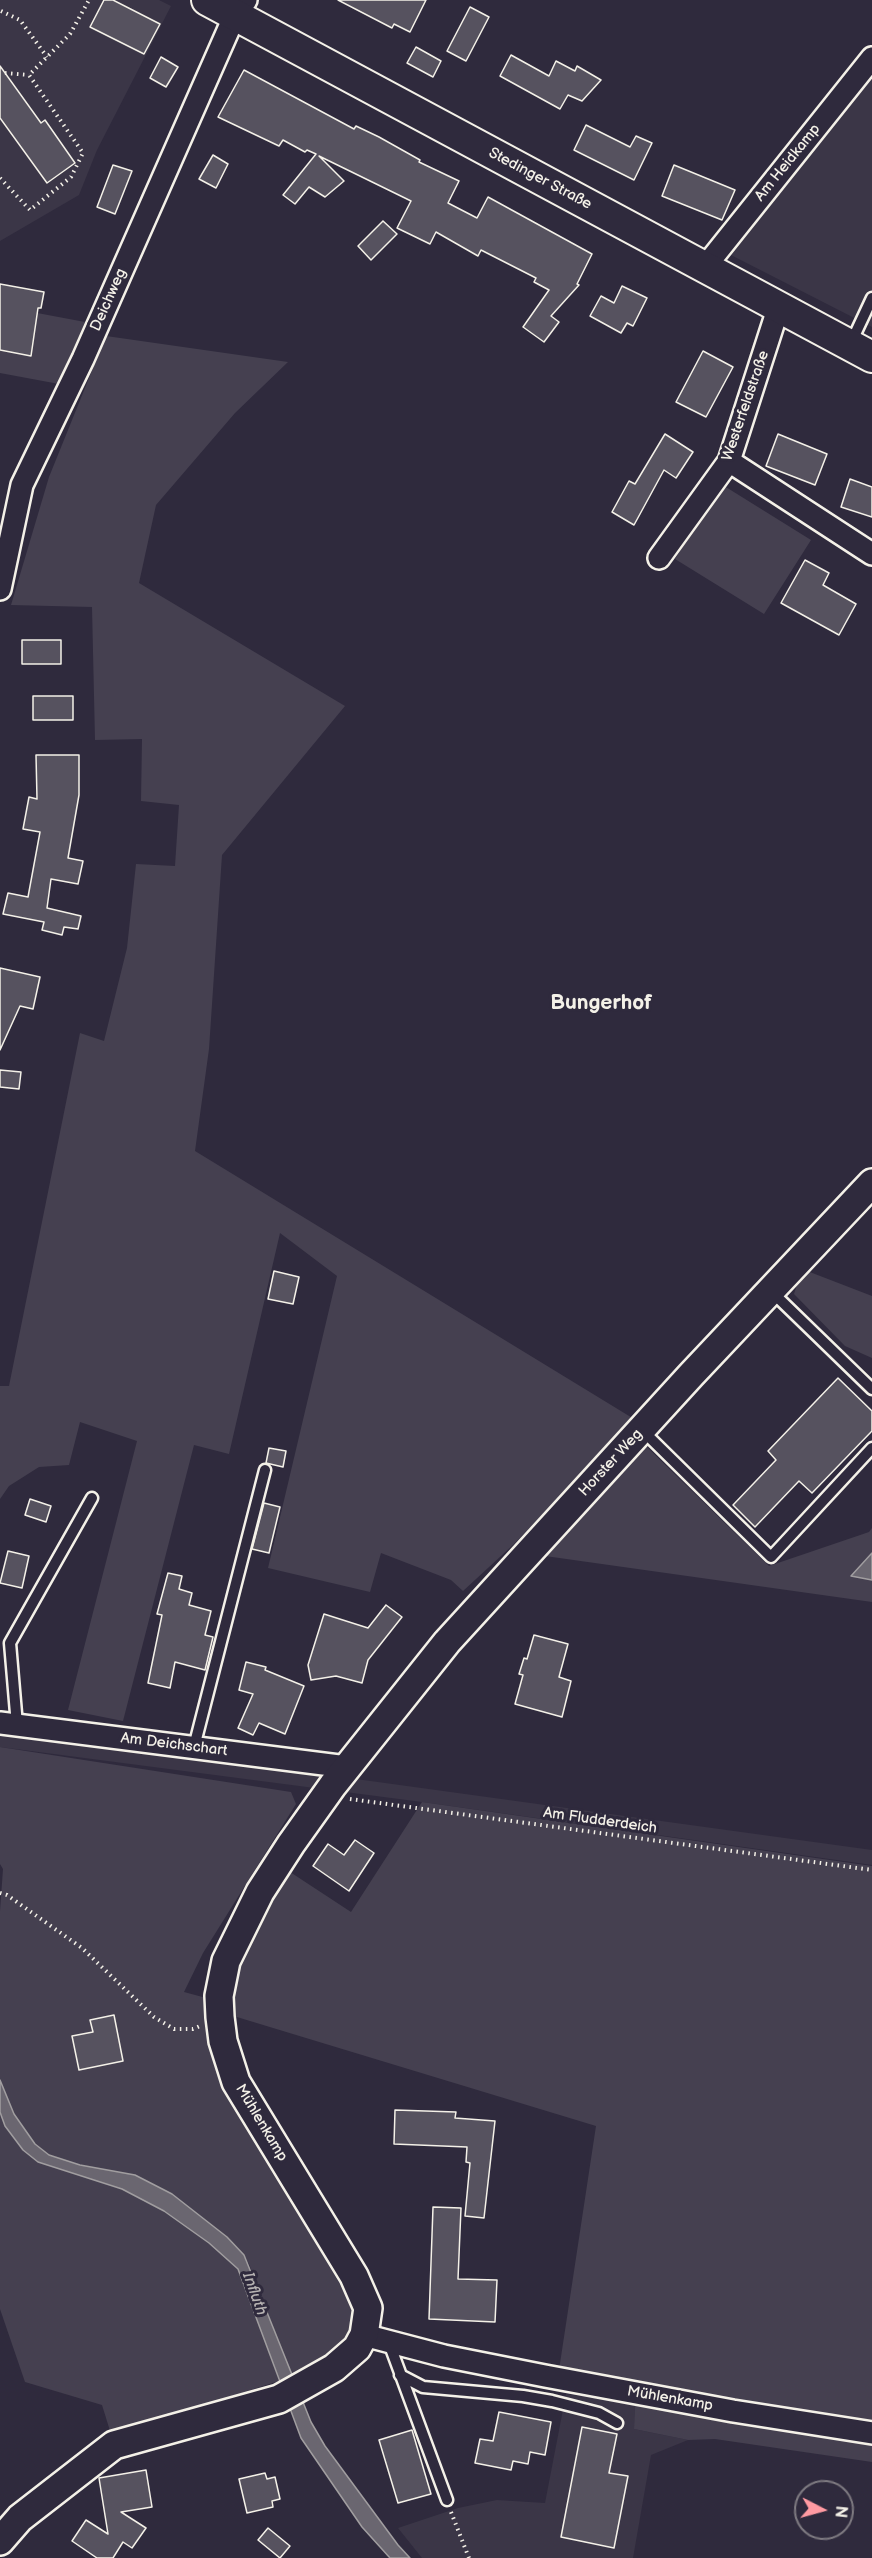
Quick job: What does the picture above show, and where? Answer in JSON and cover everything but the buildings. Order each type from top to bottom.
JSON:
[{"type":"main road","name":"Stedinger Straße","points":[[207,0],[241,8],[705,267],[861,351]]},
{"type":"street","name":"Deichweg","points":[[0,589],[22,485],[83,359],[241,8]]},
{"type":"street","name":"Am Heidkamp","points":[[705,267],[872,58]]},
{"type":"street","name":"Westerfeldstraße","points":[[659,558],[729,461],[779,306]]},
{"type":"street","points":[[729,461],[872,554]]},
{"type":"street","name":"Horster Weg","points":[[354,1760],[447,1642],[770,1290],[872,1183]]},
{"type":"street","name":"Am Deichschart","points":[[8,1724],[194,1747],[354,1760]]},
{"type":"street","name":"Mühlenkamp","points":[[354,1760],[325,1796],[260,1892],[226,1962],[219,1996],[223,2041],[236,2082],[354,2276],[368,2308],[376,2339],[556,2378],[733,2411],[872,2433]]},
{"type":"street","points":[[0,2541],[20,2518],[114,2445],[279,2399],[334,2368],[357,2348],[376,2339]]},
{"type":"lane","points":[[861,351],[872,298]]},
{"type":"lane","points":[[770,1290],[872,1389]]},
{"type":"lane","points":[[642,1429],[771,1557],[872,1448]]},
{"type":"lane","points":[[194,1747],[265,1470]]},
{"type":"lane","points":[[8,1724],[10,1643],[92,1498]]},
{"type":"lane","points":[[376,2339],[400,2375],[447,2500]]},
{"type":"lane","points":[[400,2375],[423,2387],[523,2396],[552,2401],[599,2413],[617,2423]]},
{"type":"path","points":[[5,73],[29,75],[70,34],[89,0]]},
{"type":"path","points":[[1,11],[20,21],[47,57]]},
{"type":"path","points":[[0,178],[30,210],[70,177],[83,153],[29,75]]},
{"type":"path","name":"Am Fludderdeich","points":[[325,1796],[872,1870]]},
{"type":"path","points":[[0,1893],[7,1895],[82,1948],[154,2018],[174,2029],[193,2029],[220,2017]]},
{"type":"path","points":[[447,2500],[469,2558]]},
{"type":"shaded area","points":[[0,0],[159,0],[171,6],[97,150],[79,195],[0,241]]},
{"type":"shaded area","points":[[872,68],[872,327],[727,253]]},
{"type":"shaded area","points":[[0,306],[85,322],[59,384],[0,373]]},
{"type":"shaded area","points":[[106,336],[288,362],[235,413],[156,505],[139,583],[345,706],[222,855],[209,1049],[195,1151],[634,1419],[514,1544],[463,1591],[451,1580],[381,1553],[370,1592],[268,1568],[337,1276],[280,1233],[229,1454],[194,1445],[123,1721],[68,1710],[137,1441],[80,1422],[69,1465],[39,1467],[9,1486],[0,1499],[0,1386],[9,1386],[80,1033],[104,1041],[127,948],[136,864],[175,866],[179,805],[141,801],[142,739],[95,740],[92,607],[11,605],[49,477]]},
{"type":"shaded area","points":[[721,484],[811,540],[764,614],[675,559]]},
{"type":"shaded area","points":[[802,1269],[872,1296],[872,1358],[845,1346],[794,1294]]},
{"type":"shaded area","points":[[647,1447],[769,1566],[869,1532],[872,1528],[872,1602],[538,1555]]},
{"type":"shaded area","points":[[0,1730],[872,1850],[872,1865],[422,1802],[0,1747]]},
{"type":"shaded area","points":[[0,1747],[291,1792],[296,1804],[203,1953],[184,1992],[210,1999],[237,2109],[355,2310],[357,2328],[347,2348],[292,2377],[249,2264],[244,2255],[227,2237],[135,2175],[80,2165],[49,2155],[35,2144],[14,2114],[0,2080],[0,1911],[3,1869],[0,1864]]},
{"type":"shaded area","points":[[422,1802],[872,1866],[872,2424],[559,2370],[596,2126],[227,2014],[242,1941],[287,1870],[351,1912]]},
{"type":"shaded area","points":[[0,2112],[5,2126],[38,2162],[122,2189],[164,2211],[209,2243],[238,2269],[279,2381],[111,2434],[102,2405],[25,2382],[0,2309]]},
{"type":"shaded area","points":[[566,2394],[614,2401],[635,2400],[634,2429],[688,2440],[651,2455],[633,2558],[422,2558],[398,2528],[458,2508],[497,2500],[545,2503]]},
{"type":"shaded area","points":[[635,2400],[872,2436],[872,2462],[715,2439],[688,2440],[634,2429]]},
{"type":"water","points":[[872,1553],[872,1580],[851,1576]]},
{"type":"water","name":"Influth","points":[[0,2080],[14,2114],[35,2144],[49,2155],[80,2165],[135,2175],[172,2194],[227,2237],[244,2255],[311,2422],[325,2446],[410,2558],[390,2558],[362,2527],[301,2438],[238,2269],[209,2243],[164,2211],[122,2189],[38,2162],[23,2150],[5,2126],[0,2112]]},
{"type":"district","name":"Bungerhof","points":[[601,1004]]}]
